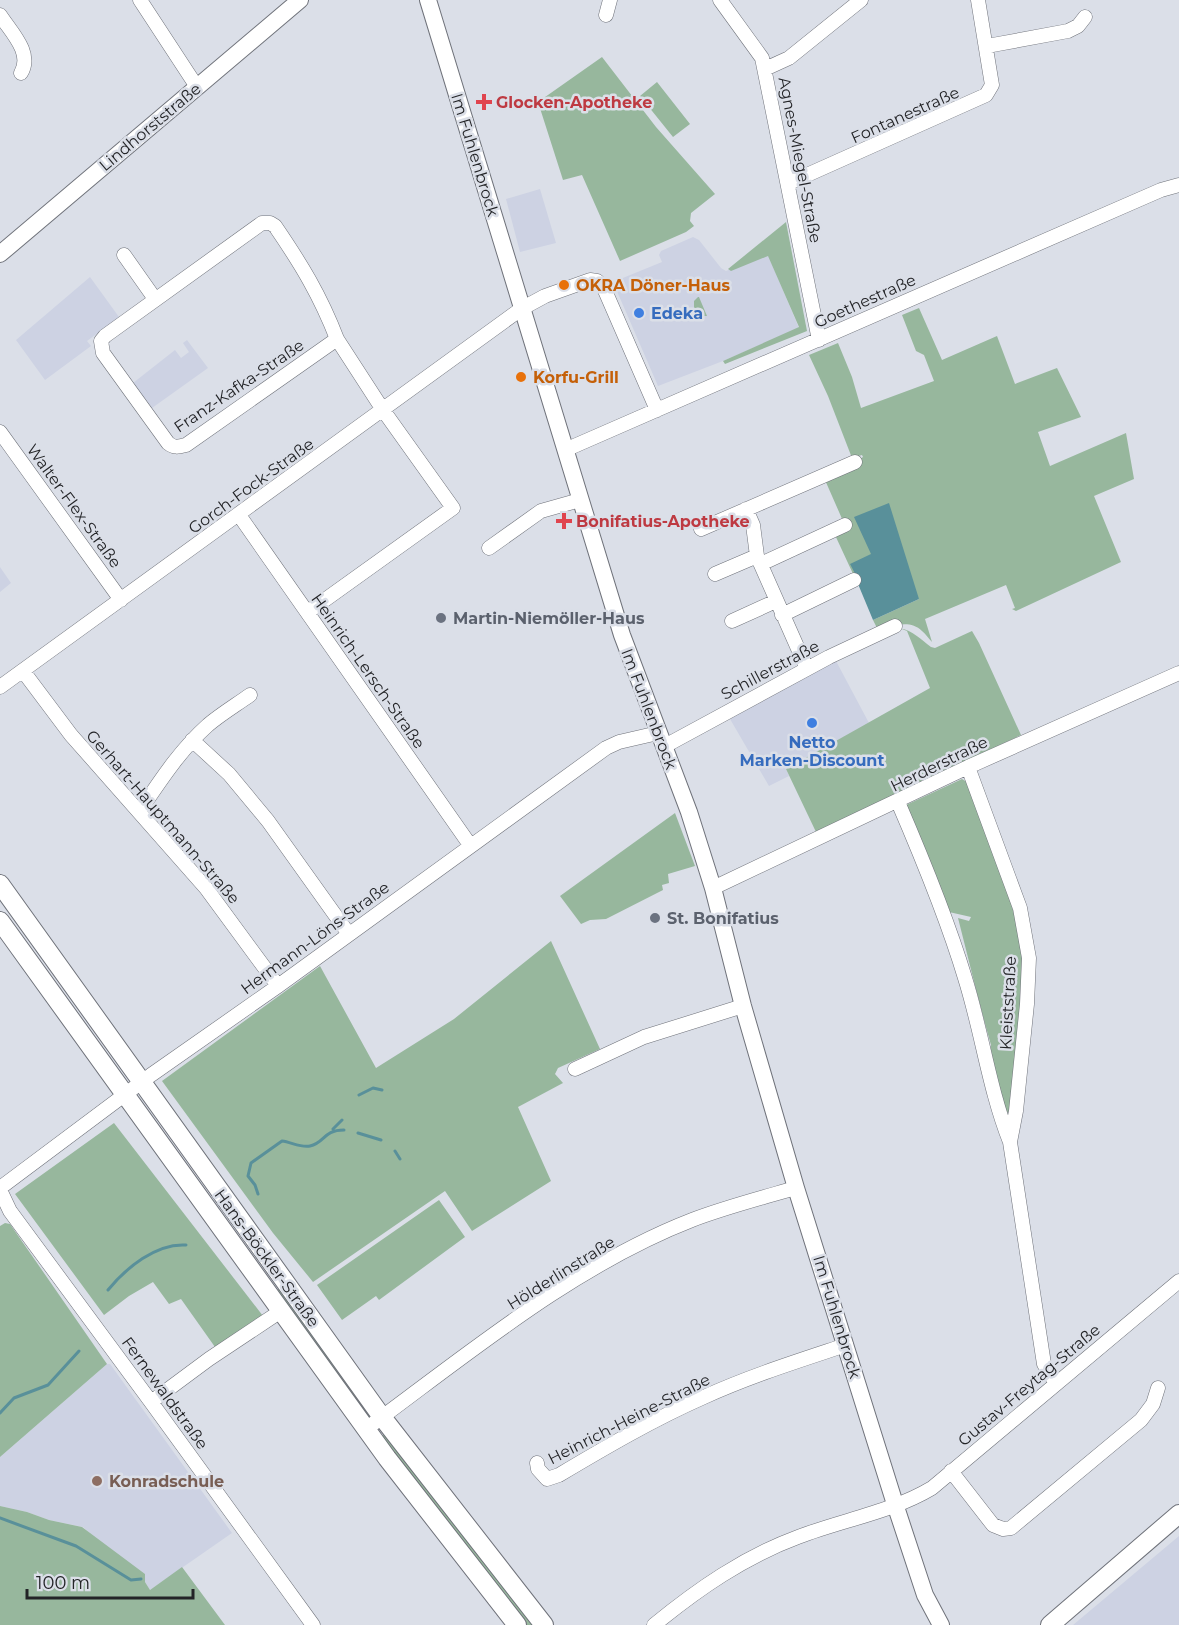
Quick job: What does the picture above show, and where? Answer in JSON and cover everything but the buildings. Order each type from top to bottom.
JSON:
[{"type":"main road","name":"Hans-Böckler-Straße","points":[[0,884],[382,1417],[544,1625]]},
{"type":"main road","name":"Hans-Böckler-Straße","points":[[0,921],[366,1429],[517,1625]]},
{"type":"main road","points":[[1050,1625],[1179,1515]]},
{"type":"street","points":[[140,0],[197,87]]},
{"type":"street","name":"Lindhorststraße","points":[[0,254],[300,0]]},
{"type":"street","name":"Im Fuhlenbrock","points":[[428,0],[625,645],[689,812],[713,888],[743,1006],[796,1188],[895,1504],[925,1595],[941,1625]]},
{"type":"street","points":[[606,15],[610,0]]},
{"type":"street","name":"Agnes-Miegel-Straße","points":[[720,0],[756,47],[765,69],[819,339]]},
{"type":"street","points":[[765,69],[789,58],[861,0]]},
{"type":"street","name":"Fontanestraße","points":[[789,183],[986,96],[992,85],[978,0]]},
{"type":"street","points":[[0,15],[26,55],[21,74]]},
{"type":"street","points":[[987,46],[1068,31],[1078,26],[1085,17]]},
{"type":"street","name":"Goethestraße","points":[[565,450],[1075,226],[1161,190],[1179,185]]},
{"type":"street","name":"Franz-Kafka-Straße","points":[[308,612],[453,508],[383,411],[337,339],[320,297],[307,273],[275,226],[270,222],[256,226],[101,341],[103,353],[172,446],[186,445],[337,339]]},
{"type":"street","points":[[124,255],[155,299]]},
{"type":"street","points":[[521,309],[545,296],[590,280],[597,281],[603,286],[657,410]]},
{"type":"street","name":"Gorch-Fock-Straße","points":[[0,687],[521,309]]},
{"type":"street","name":"Walter-Flex-Straße","points":[[0,432],[121,600]]},
{"type":"street","points":[[701,529],[855,462]]},
{"type":"street","points":[[489,548],[541,511],[580,500]]},
{"type":"street","points":[[746,509],[753,525],[759,560],[807,669]]},
{"type":"street","name":"Heinrich-Lersch-Straße","points":[[238,515],[470,846]]},
{"type":"street","points":[[715,574],[759,560],[845,525]]},
{"type":"street","points":[[782,615],[854,580]]},
{"type":"street","points":[[732,621],[776,601]]},
{"type":"street","name":"Schillerstraße","points":[[661,740],[895,626]]},
{"type":"street","name":"Gerhart-Hauptmann-Straße","points":[[23,671],[71,735],[206,888],[278,986]]},
{"type":"street","name":"Herderstraße","points":[[713,888],[968,767],[1179,673]]},
{"type":"street","points":[[139,812],[177,757],[192,740],[210,723],[250,695]]},
{"type":"street","points":[[192,740],[229,774],[268,821],[348,933]]},
{"type":"street","name":"Hermann-Löns-Straße","points":[[0,1189],[141,1082],[278,986],[606,748],[620,742],[661,740]]},
{"type":"street","name":"Kleiststraße","points":[[968,767],[1020,908],[1029,958],[1020,1079],[1010,1142]]},
{"type":"street","name":"Kleiststraße","points":[[898,802],[937,894],[952,938],[976,1018],[998,1113],[1010,1142],[1044,1364],[1056,1384]]},
{"type":"street","points":[[575,1069],[644,1037],[743,1006]]},
{"type":"street","name":"Hölderlinstraße","points":[[366,1429],[538,1305],[615,1257],[693,1220],[796,1188]]},
{"type":"street","name":"Fernewaldstraße","points":[[0,1189],[5,1214],[151,1402],[313,1625]]},
{"type":"street","name":"Gustav-Freytag-Straße","points":[[654,1625],[713,1580],[759,1554],[797,1537],[922,1494],[1179,1281]]},
{"type":"street","name":"Hans-Böckler-Straße","points":[[151,1402],[280,1311]]},
{"type":"street","name":"Heinrich-Heine-Straße","points":[[537,1462],[538,1468],[547,1479],[559,1475],[630,1433],[704,1397],[762,1373],[846,1345]]},
{"type":"street","points":[[951,1471],[993,1525],[1004,1529],[1011,1528],[1141,1420],[1153,1404],[1158,1388]]},
{"type":"shaded area","points":[[540,189],[556,243],[520,252],[506,199]]},
{"type":"shaded area","points":[[693,237],[699,240],[721,268],[726,271],[768,255],[799,328],[658,386],[613,282],[662,262],[659,255],[661,251]]},
{"type":"shaded area","points":[[90,277],[119,317],[87,341],[91,346],[45,380],[16,340]]},
{"type":"shaded area","points":[[187,340],[208,368],[152,408],[133,383],[175,350],[181,358],[189,352],[183,343]]},
{"type":"shaded area","points":[[0,567],[11,583],[0,592]]},
{"type":"shaded area","points":[[836,661],[869,723],[786,769],[789,776],[769,786],[730,719]]},
{"type":"shaded area","name":"Konradschule","points":[[107,1364],[110,1364],[232,1533],[150,1590],[145,1582],[83,1527],[0,1506],[0,1457]]},
{"type":"shaded area","points":[[1179,1536],[1179,1625],[1073,1625]]},
{"type":"green space","points":[[602,57],[656,127],[715,194],[691,213],[690,221],[694,226],[686,232],[620,261],[582,175],[563,180],[538,102]]},
{"type":"green space","points":[[657,82],[690,124],[673,137],[640,96]]},
{"type":"green space","points":[[786,222],[807,331],[725,364],[723,361],[799,327],[768,256],[731,271],[728,269]]},
{"type":"green space","points":[[698,297],[707,316],[700,316],[694,307],[694,301]]},
{"type":"green space","points":[[919,308],[942,360],[997,336],[1015,384],[1057,368],[1081,417],[1038,432],[1050,466],[1126,433],[1134,479],[1094,496],[1121,562],[1016,611],[1012,609],[1015,608],[1006,585],[925,619],[932,642],[912,625],[901,624],[878,630],[873,620],[919,599],[871,555],[854,576],[835,535],[843,521],[825,480],[863,457],[862,455],[852,458],[809,355],[838,343],[852,377],[861,408],[934,381],[924,355],[916,351],[902,315]]},
{"type":"green space","points":[[899,628],[904,629],[913,633],[935,648],[972,631],[1021,735],[816,832],[786,769],[930,688],[907,631],[902,629],[882,639]]},
{"type":"green space","points":[[962,779],[967,782],[1001,872],[1014,913],[1023,962],[1011,1094],[1013,1101],[1011,1112],[1005,1113],[989,1056],[991,1045],[958,918],[969,921],[971,917],[949,912],[906,805]]},
{"type":"green space","points":[[675,813],[695,866],[668,874],[669,883],[662,885],[663,890],[606,919],[590,920],[581,924],[560,896]]},
{"type":"green space","points":[[551,941],[600,1049],[558,1068],[555,1074],[563,1083],[518,1107],[551,1181],[472,1231],[445,1191],[313,1282],[273,1233],[162,1081],[320,966],[376,1068],[454,1019]]},
{"type":"green space","points":[[114,1123],[263,1316],[215,1347],[181,1299],[169,1304],[153,1282],[104,1315],[15,1194]]},
{"type":"green space","points":[[439,1200],[465,1237],[379,1300],[376,1296],[342,1320],[317,1285]]},
{"type":"green space","points":[[5,1223],[10,1224],[107,1364],[0,1457],[0,1226]]},
{"type":"green space","points":[[283,1286],[374,1414],[370,1420],[272,1293]]},
{"type":"green space","points":[[389,1431],[538,1625],[519,1625],[378,1439]]},
{"type":"green space","points":[[0,1506],[82,1527],[145,1574],[145,1582],[150,1590],[182,1567],[225,1625],[0,1625]]},
{"type":"water","points":[[889,503],[919,599],[873,620],[858,584],[860,583],[850,564],[871,554],[854,517]]},
{"type":"waterway","points":[[359,1095],[373,1088],[382,1090]]},
{"type":"waterway","points":[[333,1129],[342,1120]]},
{"type":"waterway","points":[[258,1194],[248,1176],[251,1163],[282,1141],[310,1146],[332,1132],[344,1130]]},
{"type":"waterway","points":[[358,1133],[381,1140]]},
{"type":"waterway","points":[[395,1151],[400,1159]]},
{"type":"waterway","points":[[108,1290],[142,1258],[164,1248],[186,1245]]},
{"type":"waterway","points":[[0,1413],[14,1398],[48,1385],[79,1351]]},
{"type":"waterway","points":[[0,1518],[76,1546],[131,1580],[141,1579]]},
{"type":"place","name":"Glocken-Apotheke","points":[[484,102]]},
{"type":"place","name":"OKRA Döner-Haus","points":[[564,285]]},
{"type":"place","name":"Edeka","points":[[639,313]]},
{"type":"place","name":"Korfu-Grill","points":[[521,377]]},
{"type":"place","name":"Bonifatius-Apotheke","points":[[564,521]]},
{"type":"place","name":"Martin-Niemöller-Haus","points":[[441,618]]},
{"type":"place","name":"Netto Marken-Discount","points":[[812,723]]},
{"type":"place","name":"St. Bonifatius","points":[[655,918]]},
{"type":"place","name":"Konradschule","points":[[97,1481]]}]
